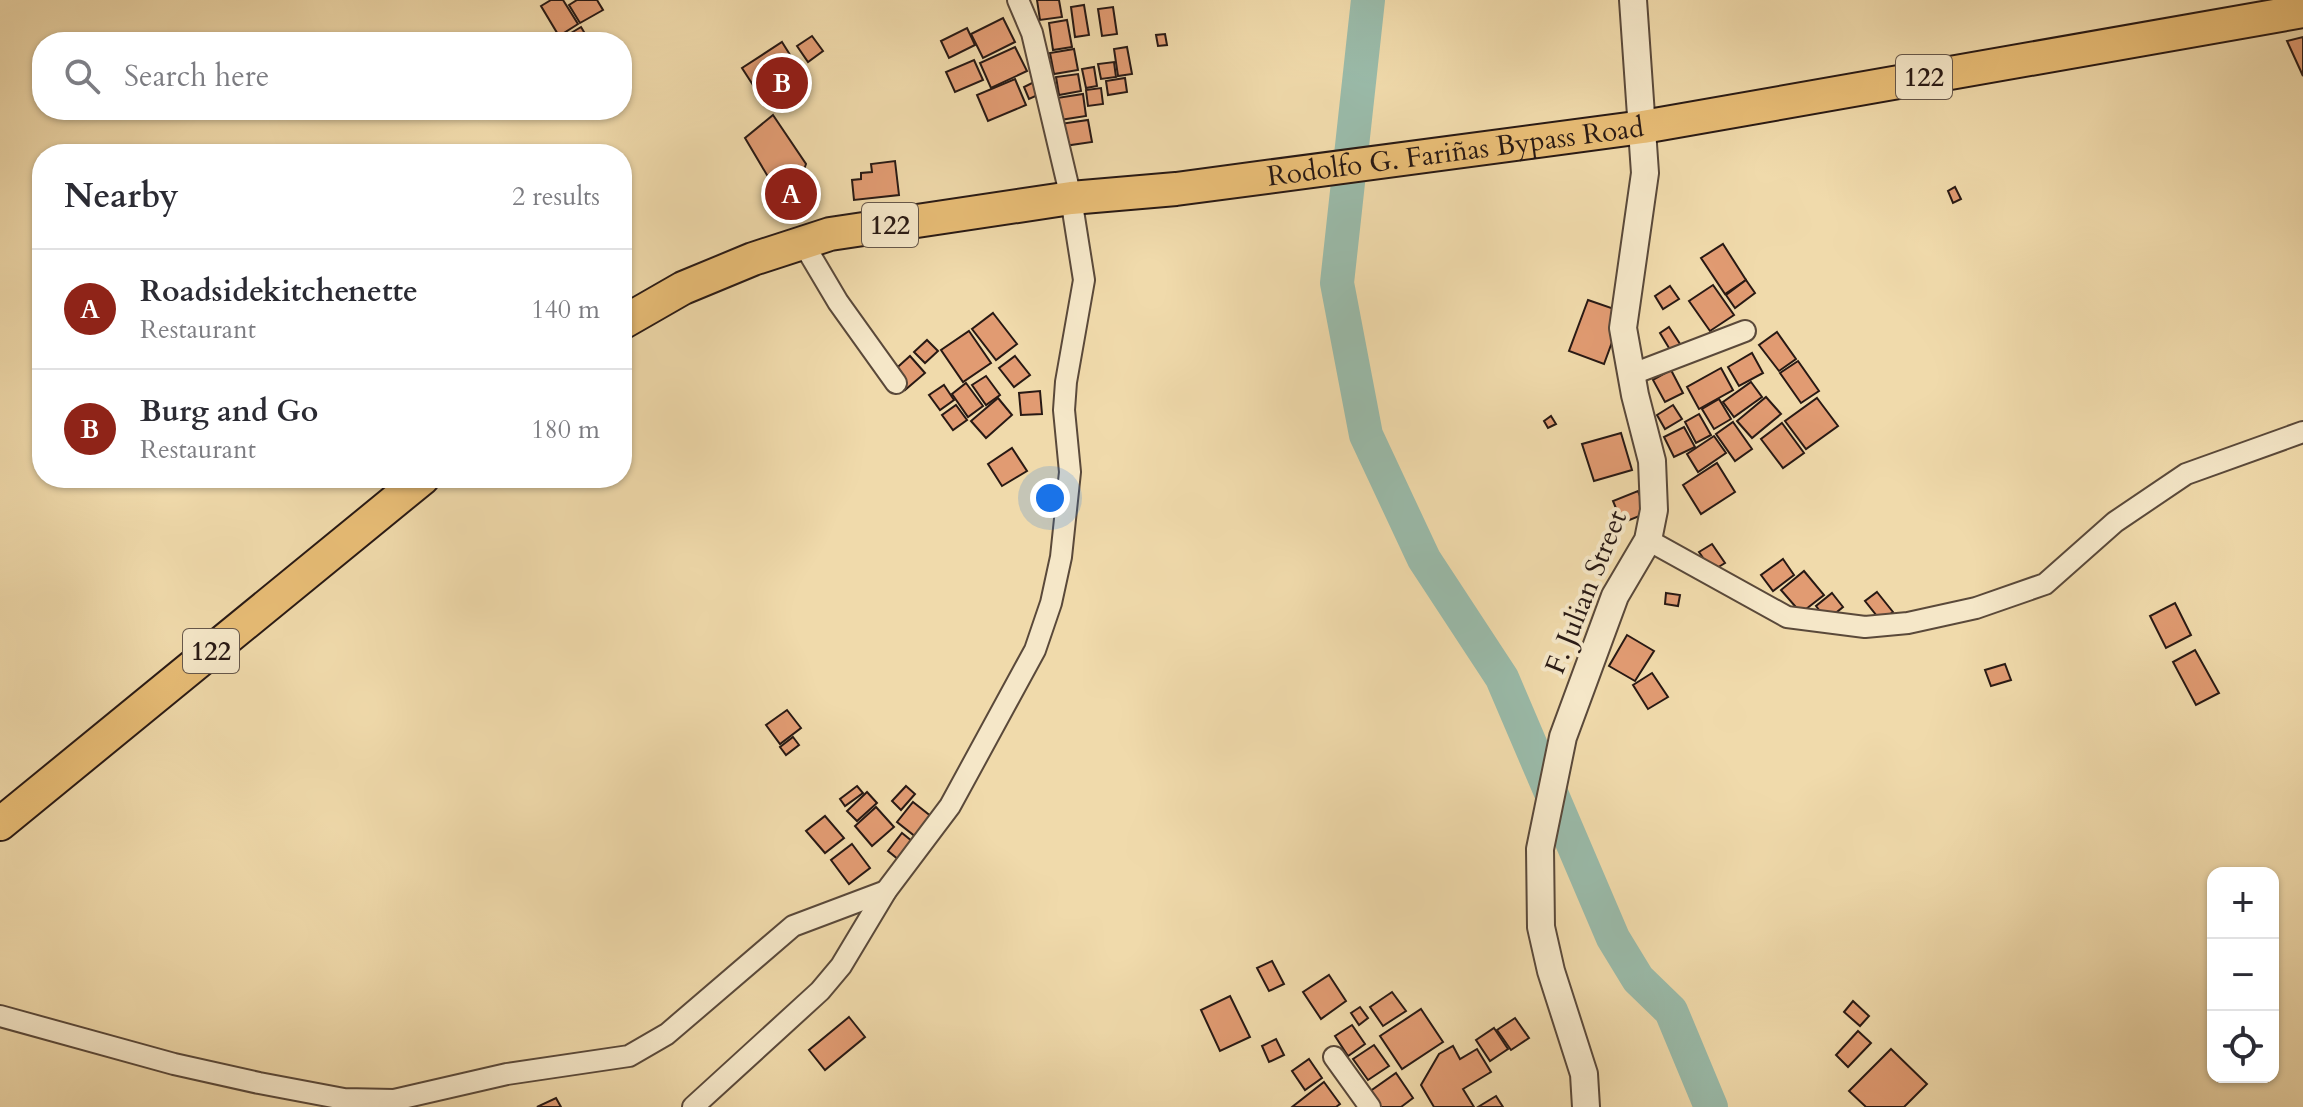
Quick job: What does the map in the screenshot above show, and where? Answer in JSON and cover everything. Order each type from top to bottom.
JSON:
[{"type":"main road","name":"Rodolfo G. Fariñas Bypass Road","points":[[632,317],[683,288],[830,234],[1071,198],[1176,189],[1643,127],[2303,11]]},
{"type":"main road","name":"122","points":[[0,824],[411,488]]},
{"type":"street","points":[[693,1107],[820,991],[841,966],[886,891],[957,793],[1029,662],[1051,603],[1061,557],[1070,472],[1064,410],[1066,382],[1084,280],[1071,198],[1032,33],[1018,0]]},
{"type":"street","name":"F. Julian Street","points":[[1586,1107],[1584,1074],[1551,971],[1541,927],[1540,849],[1563,737],[1615,596],[1648,540],[1655,488],[1623,328],[1644,188],[1643,127],[1633,0]]},
{"type":"street","points":[[803,243],[838,302],[896,383]]},
{"type":"street","points":[[1630,375],[1745,331]]},
{"type":"street","points":[[1648,540],[1787,617],[1865,627],[1908,623],[1976,608],[2045,584],[2115,522],[2186,474],[2303,432]]},
{"type":"street","points":[[0,1016],[174,1064],[259,1083],[344,1099],[394,1100],[507,1074],[629,1056],[667,1034],[793,926],[886,891]]},
{"type":"street","points":[[1334,1057],[1370,1107]]},
{"type":"building","points":[[551,0],[563,0],[578,24],[565,32],[557,32],[541,6]]},
{"type":"building","points":[[577,0],[597,0],[603,10],[580,23],[569,5]]},
{"type":"building","points":[[1037,0],[1059,0],[1062,17],[1040,20]]},
{"type":"building","points":[[1084,5],[1089,35],[1075,37],[1071,7]]},
{"type":"building","points":[[1113,7],[1117,34],[1102,36],[1098,9]]},
{"type":"building","points":[[1003,18],[1015,42],[983,58],[971,34]]},
{"type":"building","points":[[1067,20],[1072,47],[1053,50],[1049,23]]},
{"type":"building","points":[[967,28],[975,45],[949,58],[941,41]]},
{"type":"building","points":[[1165,34],[1167,45],[1158,46],[1156,35]]},
{"type":"building","points":[[812,36],[823,51],[808,62],[797,46]]},
{"type":"building","points":[[2303,37],[2303,76],[2287,41]]},
{"type":"building","points":[[782,42],[802,74],[762,99],[742,68]]},
{"type":"building","points":[[1015,47],[1027,71],[991,88],[980,63]]},
{"type":"building","points":[[1127,47],[1132,74],[1118,76],[1114,49]]},
{"type":"building","points":[[1074,49],[1078,70],[1054,74],[1050,53]]},
{"type":"building","points":[[974,60],[983,80],[955,92],[946,72]]},
{"type":"building","points":[[1114,62],[1116,77],[1101,79],[1098,64]]},
{"type":"building","points":[[1094,67],[1097,86],[1086,88],[1082,69]]},
{"type":"building","points":[[1078,74],[1081,91],[1059,95],[1056,77]]},
{"type":"building","points":[[1125,78],[1127,92],[1108,95],[1106,81]]},
{"type":"building","points":[[1015,79],[1026,105],[988,121],[977,95]]},
{"type":"building","points":[[1034,82],[1040,94],[1029,99],[1024,87]]},
{"type":"building","points":[[1101,88],[1103,104],[1088,106],[1086,90]]},
{"type":"building","points":[[1083,94],[1086,116],[1060,120],[1057,98]]},
{"type":"building","points":[[773,115],[806,164],[789,212],[745,138]]},
{"type":"building","points":[[1088,120],[1092,142],[1064,146],[1060,124]]},
{"type":"building","points":[[895,161],[899,195],[854,200],[852,180],[861,179],[861,173],[872,172],[871,164]]},
{"type":"building","points":[[1955,187],[1961,199],[1953,203],[1948,191]]},
{"type":"building","points":[[1723,244],[1746,280],[1725,294],[1701,258]]},
{"type":"building","points":[[1746,280],[1755,293],[1735,308],[1726,295]]},
{"type":"building","points":[[1713,285],[1734,315],[1710,331],[1689,301]]},
{"type":"building","points":[[1670,286],[1679,299],[1663,309],[1655,296]]},
{"type":"building","points":[[1588,300],[1623,312],[1604,364],[1569,351]]},
{"type":"building","points":[[993,313],[1017,344],[996,360],[972,329]]},
{"type":"building","points":[[1669,327],[1682,347],[1672,353],[1660,333]]},
{"type":"building","points":[[969,331],[991,363],[963,382],[941,350]]},
{"type":"building","points":[[1777,332],[1796,359],[1779,371],[1759,345]]},
{"type":"building","points":[[927,340],[938,351],[925,363],[914,352]]},
{"type":"building","points":[[1752,353],[1763,373],[1739,386],[1728,367]]},
{"type":"building","points":[[910,356],[925,373],[905,390],[891,373]]},
{"type":"building","points":[[1015,356],[1030,375],[1014,387],[999,368]]},
{"type":"building","points":[[1798,361],[1819,391],[1801,403],[1780,373]]},
{"type":"building","points":[[1721,368],[1733,390],[1699,409],[1687,387]]},
{"type":"building","points":[[1671,370],[1683,393],[1665,402],[1653,380]]},
{"type":"building","points":[[986,376],[1000,395],[986,405],[972,385]]},
{"type":"building","points":[[1751,382],[1762,397],[1734,417],[1723,402]]},
{"type":"building","points":[[966,383],[983,406],[968,417],[952,394]]},
{"type":"building","points":[[944,385],[954,400],[940,410],[929,395]]},
{"type":"building","points":[[1040,391],[1042,414],[1021,415],[1019,393]]},
{"type":"building","points":[[1766,397],[1781,414],[1752,438],[1737,421]]},
{"type":"building","points":[[998,398],[1012,415],[986,438],[971,421]]},
{"type":"building","points":[[1817,398],[1838,426],[1806,449],[1785,421]]},
{"type":"building","points":[[1719,399],[1731,419],[1714,429],[1702,409]]},
{"type":"building","points":[[956,405],[967,420],[953,430],[942,415]]},
{"type":"building","points":[[1673,405],[1682,419],[1665,429],[1657,415]]},
{"type":"building","points":[[1699,414],[1711,435],[1696,443],[1685,422]]},
{"type":"building","points":[[1551,416],[1556,424],[1548,428],[1544,421]]},
{"type":"building","points":[[1733,422],[1752,449],[1735,461],[1716,434]]},
{"type":"building","points":[[1782,423],[1804,453],[1783,468],[1761,439]]},
{"type":"building","points":[[1684,427],[1695,447],[1674,457],[1664,437]]},
{"type":"building","points":[[1621,433],[1632,470],[1594,481],[1582,444]]},
{"type":"building","points":[[1714,436],[1726,453],[1698,472],[1687,454]]},
{"type":"building","points":[[1012,448],[1027,471],[1002,486],[988,464]]},
{"type":"building","points":[[1717,463],[1735,492],[1701,514],[1683,485]]},
{"type":"building","points":[[1638,491],[1647,513],[1622,523],[1613,501]]},
{"type":"building","points":[[1712,544],[1725,563],[1712,571],[1699,552]]},
{"type":"building","points":[[1783,559],[1794,575],[1773,591],[1761,575]]},
{"type":"building","points":[[1804,571],[1824,595],[1801,613],[1781,590]]},
{"type":"building","points":[[1877,592],[1893,612],[1881,621],[1865,601]]},
{"type":"building","points":[[1666,593],[1680,595],[1678,606],[1665,604]]},
{"type":"building","points":[[1832,593],[1843,607],[1827,620],[1816,606]]},
{"type":"building","points":[[2175,603],[2191,635],[2166,648],[2150,616]]},
{"type":"building","points":[[1627,635],[1654,651],[1635,681],[1609,666]]},
{"type":"building","points":[[2195,650],[2219,693],[2196,705],[2173,662]]},
{"type":"building","points":[[2005,664],[2011,680],[1991,686],[1985,670]]},
{"type":"building","points":[[1652,673],[1668,697],[1648,709],[1633,685]]},
{"type":"building","points":[[787,710],[801,728],[780,744],[766,725]]},
{"type":"building","points":[[793,737],[799,745],[786,755],[780,747]]},
{"type":"building","points":[[857,786],[863,793],[845,806],[840,799]]},
{"type":"building","points":[[906,786],[915,794],[901,810],[892,801]]},
{"type":"building","points":[[867,792],[877,803],[857,821],[847,811]]},
{"type":"building","points":[[913,802],[937,821],[921,841],[897,822]]},
{"type":"building","points":[[876,807],[894,827],[872,846],[855,826]]},
{"type":"building","points":[[825,816],[844,838],[825,853],[806,831]]},
{"type":"building","points":[[902,833],[918,846],[904,864],[888,851]]},
{"type":"building","points":[[852,844],[870,868],[849,884],[831,860]]},
{"type":"building","points":[[1272,961],[1284,984],[1269,991],[1257,968]]},
{"type":"building","points":[[1329,975],[1346,1001],[1321,1019],[1303,992]]},
{"type":"building","points":[[1392,992],[1406,1011],[1383,1026],[1370,1007]]},
{"type":"building","points":[[1230,996],[1250,1037],[1220,1051],[1201,1010]]},
{"type":"building","points":[[1853,1001],[1869,1016],[1860,1026],[1844,1012]]},
{"type":"building","points":[[1360,1007],[1368,1018],[1359,1025],[1351,1013]]},
{"type":"building","points":[[1421,1009],[1443,1042],[1402,1069],[1380,1036]]},
{"type":"building","points":[[849,1017],[865,1037],[825,1070],[809,1050]]},
{"type":"building","points":[[1515,1018],[1529,1038],[1511,1050],[1497,1030]]},
{"type":"building","points":[[1352,1025],[1365,1044],[1348,1056],[1335,1036]]},
{"type":"building","points":[[1494,1028],[1508,1049],[1490,1061],[1476,1040]]},
{"type":"building","points":[[1858,1031],[1871,1043],[1848,1067],[1836,1055]]},
{"type":"building","points":[[1276,1039],[1284,1055],[1269,1062],[1262,1046]]},
{"type":"building","points":[[1374,1045],[1389,1066],[1368,1080],[1353,1059]]},
{"type":"building","points":[[1453,1046],[1460,1059],[1477,1049],[1491,1072],[1463,1089],[1474,1107],[1434,1107],[1421,1085],[1439,1054]]},
{"type":"building","points":[[1891,1049],[1927,1084],[1904,1107],[1866,1107],[1849,1091]]},
{"type":"building","points":[[1309,1059],[1322,1078],[1305,1090],[1292,1071]]},
{"type":"building","points":[[1396,1073],[1413,1098],[1401,1107],[1379,1107],[1369,1092]]},
{"type":"building","points":[[1324,1082],[1340,1104],[1336,1107],[1292,1107]]},
{"type":"building","points":[[1496,1096],[1503,1107],[1478,1107]]},
{"type":"building","points":[[556,1098],[561,1107],[537,1107]]},
{"type":"waterway","points":[[1368,0],[1337,283],[1366,435],[1424,559],[1502,678],[1613,938],[1638,979],[1671,1011],[1711,1107]]},
{"type":"place","name":"Burg and Go","points":[[782,83]]},
{"type":"place","name":"Roadsidekitchenette","points":[[791,194]]}]
